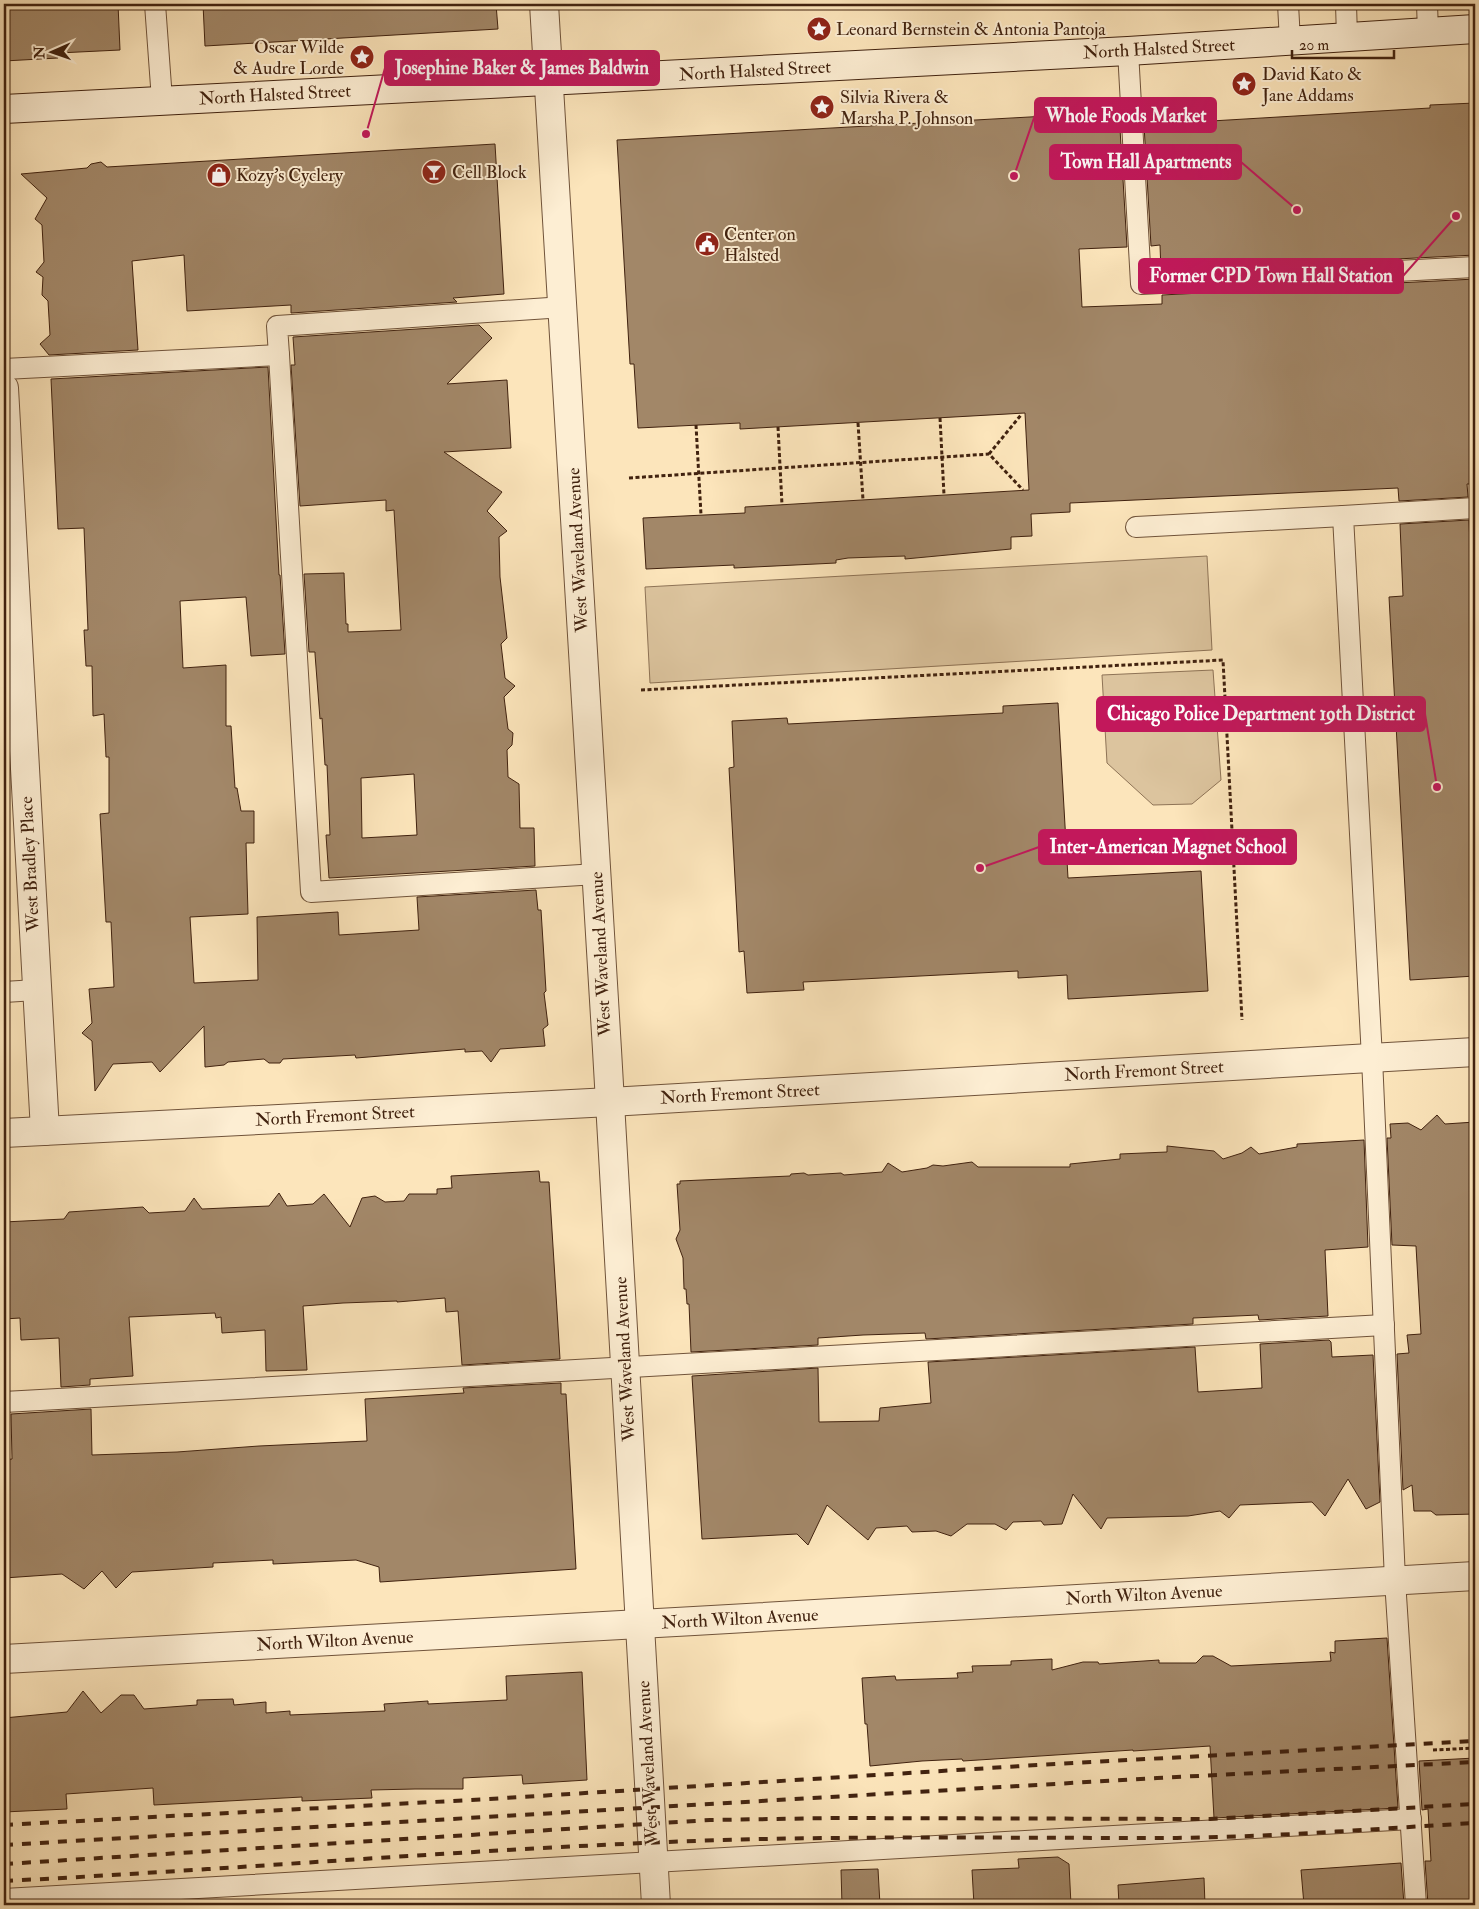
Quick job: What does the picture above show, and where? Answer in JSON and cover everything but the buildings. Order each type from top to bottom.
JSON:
[{"type":"street","name":"West Waveland Avenue","points":[[544,4],[564,307],[656,1905]]},
{"type":"street","name":"North Halsted Street","points":[[4,109],[1128,51],[1475,29]]},
{"type":"street","name":"West Bradley Place","points":[[4,388],[45,1131]]},
{"type":"street","name":"North Fremont Street","points":[[4,1133],[610,1102],[1475,1052]]},
{"type":"street","name":"North Wilton Avenue","points":[[4,1659],[1475,1576]]},
{"type":"lane","points":[[155,4],[162,100]]},
{"type":"lane","points":[[1288,4],[1290,41]]},
{"type":"lane","points":[[1346,4],[1347,37]]},
{"type":"lane","points":[[1427,4],[1428,32]]},
{"type":"lane","points":[[1128,51],[1141,284],[1475,267]]},
{"type":"lane","points":[[564,307],[277,326],[311,892],[596,874]]},
{"type":"lane","points":[[4,369],[279,355]]},
{"type":"lane","points":[[1136,527],[1475,508]]},
{"type":"lane","points":[[1343,516],[1372,1058],[1395,1580],[1416,1905]]},
{"type":"lane","points":[[4,992],[36,990]]},
{"type":"lane","points":[[4,1402],[1384,1325]]},
{"type":"lane","points":[[4,1898],[1411,1818]]},
{"type":"path","points":[[629,478],[989,454],[1021,415]]},
{"type":"path","points":[[940,418],[944,495]]},
{"type":"path","points":[[858,422],[863,500]]},
{"type":"path","points":[[696,425],[701,515]]},
{"type":"path","points":[[778,427],[782,505]]},
{"type":"path","points":[[989,454],[1023,490]]},
{"type":"path","points":[[641,690],[1223,660],[1242,1020]]},
{"type":"path","points":[[1406,1752],[1475,1748]]},
{"type":"shaded area","points":[[1207,556],[1212,650],[650,683],[645,587]]},
{"type":"shaded area","points":[[1213,670],[1221,780],[1192,804],[1153,805],[1107,763],[1102,675]]},
{"type":"railway","points":[[4,1825],[489,1799],[1038,1765],[1475,1741]]},
{"type":"railway","points":[[4,1845],[1157,1778],[1475,1762]]},
{"type":"railway","points":[[4,1864],[710,1820],[835,1818],[1210,1819],[1475,1804]]},
{"type":"railway","points":[[4,1881],[452,1853],[721,1840],[1197,1838],[1475,1823]]},
{"type":"place","name":"Leonard Bernstein & Antonia Pantoja","points":[[819,29]]},
{"type":"place","name":"Oscar Wilde & Audre Lorde","points":[[362,57]]},
{"type":"place","name":"David Kato & Jane Addams","points":[[1244,84]]},
{"type":"place","name":"Silvia Rivera & Marsha P. Johnson","points":[[822,107]]},
{"type":"place","name":"Josephine Baker & James Baldwin","points":[[366,134]]},
{"type":"place","name":"Cell Block","points":[[434,172]]},
{"type":"place","name":"Kozy's Cyclery","points":[[219,175]]},
{"type":"place","name":"Whole Foods Market","points":[[1014,176]]},
{"type":"place","name":"Town Hall Apartments","points":[[1297,210]]},
{"type":"place","name":"Former CPD Town Hall Station","points":[[1456,216]]},
{"type":"place","name":"Center on Halsted","points":[[707,244]]},
{"type":"place","name":"Chicago Police Department 19th District","points":[[1437,787]]},
{"type":"place","name":"Inter-American Magnet School","points":[[980,868]]}]
